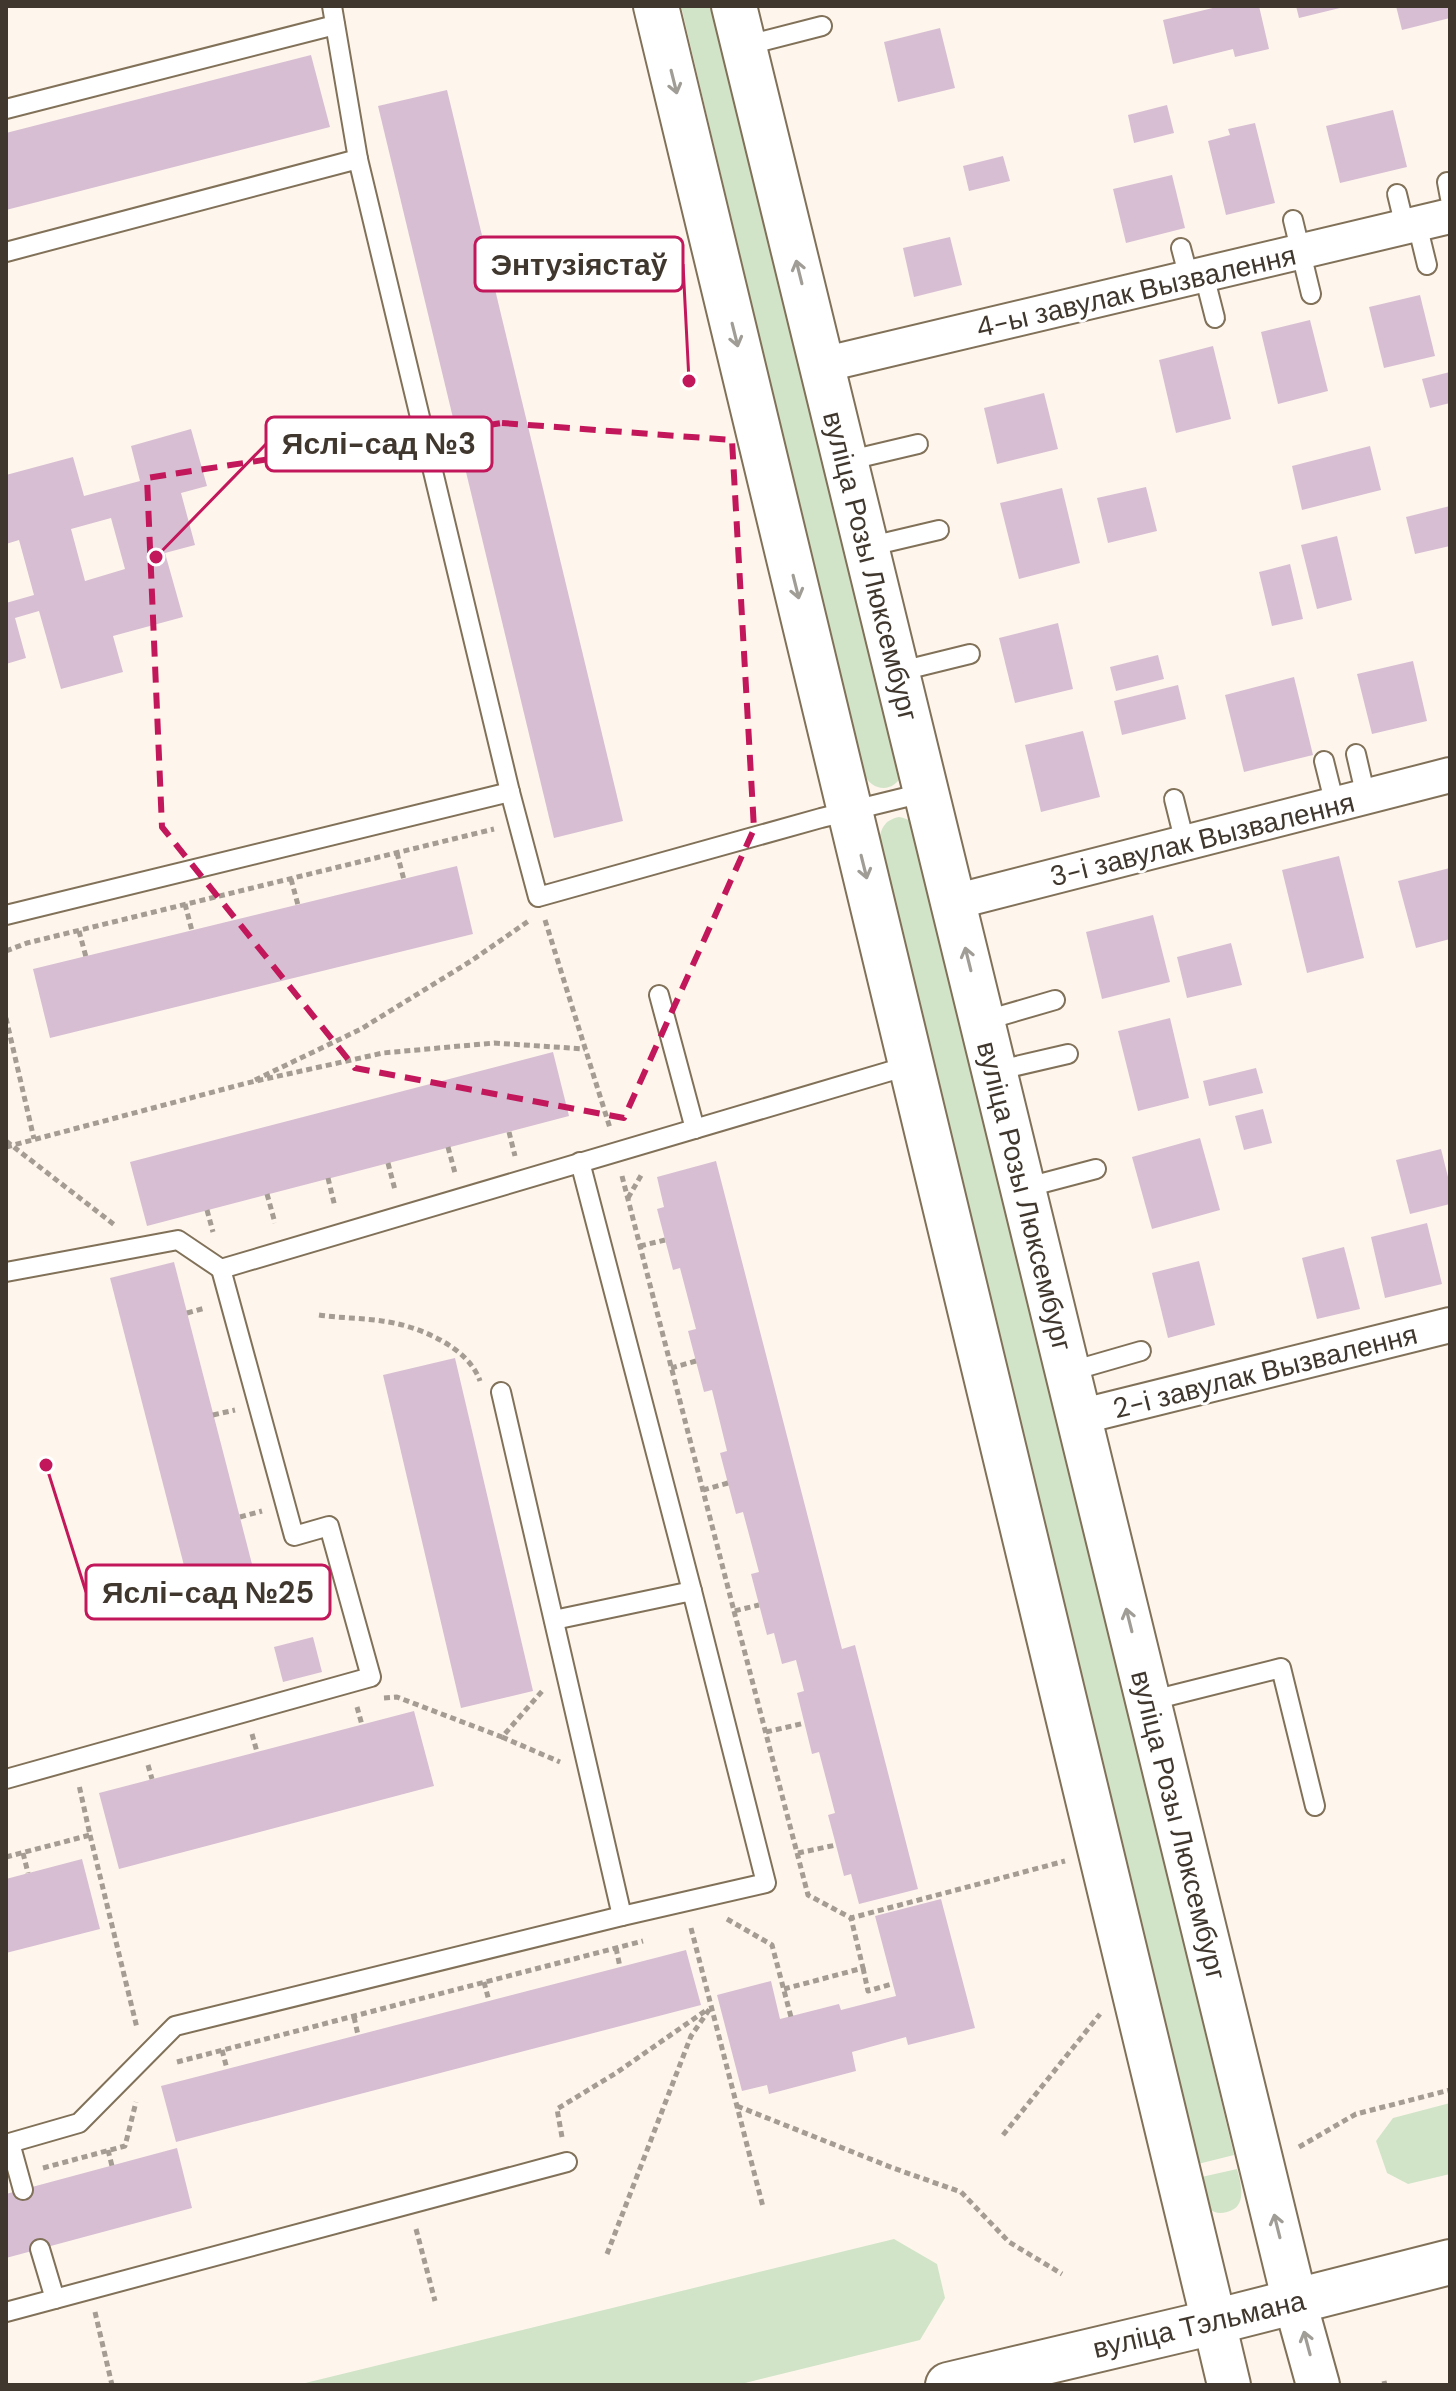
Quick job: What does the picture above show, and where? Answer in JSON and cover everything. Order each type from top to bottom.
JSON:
[{"type":"main road","points":[[656,6],[1214,2322]]},
{"type":"main road","name":"вуліца Розы Люксембург","points":[[739,26],[1295,2302]]},
{"type":"main road","name":"вуліца Тэльмана","points":[[948,2385],[1450,2262]]},
{"type":"street","name":"4-ы завулак Вызвалення","points":[[822,365],[1297,236],[1411,226],[1450,216]]},
{"type":"street","name":"3-і завулак Вызвалення","points":[[954,902],[1450,775]]},
{"type":"street","name":"2-і завулак Вызвалення","points":[[1079,1417],[1450,1325]]},
{"type":"street","name":"вуліца Розы Люксембург","points":[[1295,2302],[1318,2385]]},
{"type":"street","points":[[1214,2322],[1229,2385]]},
{"type":"lane","points":[[6,109],[333,15],[358,159],[510,792],[540,904],[850,811],[927,792]]},
{"type":"lane","points":[[739,26],[822,26]]},
{"type":"lane","points":[[6,252],[358,159]]},
{"type":"lane","points":[[1397,194],[1427,265]]},
{"type":"lane","points":[[1297,236],[1311,294]]},
{"type":"lane","points":[[1192,267],[1215,318]]},
{"type":"lane","points":[[846,461],[918,444]]},
{"type":"lane","points":[[867,547],[939,530]]},
{"type":"lane","points":[[897,672],[970,654]]},
{"type":"lane","points":[[1350,801],[1356,754]]},
{"type":"lane","points":[[1324,761],[1350,801]]},
{"type":"lane","points":[[6,915],[510,792]]},
{"type":"lane","points":[[1174,799],[1185,843]]},
{"type":"lane","points":[[659,995],[695,1129]]},
{"type":"lane","points":[[983,1021],[1055,1000]]},
{"type":"lane","points":[[995,1071],[1068,1054]]},
{"type":"lane","points":[[221,1269],[911,1065]]},
{"type":"lane","points":[[21,2182],[8,2144],[79,2123],[144,2064],[175,2026],[766,1883],[580,1162]]},
{"type":"lane","points":[[1024,1188],[1096,1169]]},
{"type":"lane","points":[[6,1272],[178,1240],[221,1269],[294,1536],[329,1526],[371,1677],[6,1779]]},
{"type":"lane","points":[[1068,1372],[1141,1351]]},
{"type":"lane","points":[[501,1392],[622,1916]]},
{"type":"lane","points":[[554,1620],[692,1591]]},
{"type":"lane","points":[[1149,1701],[1281,1668],[1315,1806]]},
{"type":"lane","points":[[6,2312],[567,2162]]},
{"type":"lane","points":[[40,2249],[55,2299]]},
{"type":"path","points":[[6,951],[79,930],[518,823]]},
{"type":"path","points":[[397,853],[404,880]]},
{"type":"path","points":[[291,879],[298,905]]},
{"type":"path","points":[[185,904],[192,931]]},
{"type":"path","points":[[247,1083],[361,1029],[471,961],[540,904],[610,1130],[597,1134]]},
{"type":"path","points":[[79,930],[86,957]]},
{"type":"path","points":[[6,1018],[34,1139]]},
{"type":"path","points":[[6,1144],[14,1145],[247,1083],[383,1053],[494,1043],[585,1049]]},
{"type":"path","points":[[509,1132],[515,1157]]},
{"type":"path","points":[[14,1145],[141,1247]]},
{"type":"path","points":[[448,1147],[455,1173]]},
{"type":"path","points":[[616,1151],[808,1895],[851,1918],[1074,1858]]},
{"type":"path","points":[[500,1161],[529,1153]]},
{"type":"path","points":[[388,1163],[395,1190],[406,1187]]},
{"type":"path","points":[[442,1177],[470,1169]]},
{"type":"path","points":[[324,1210],[335,1207],[328,1178]]},
{"type":"path","points":[[267,1194],[275,1223],[288,1220]]},
{"type":"path","points":[[187,1313],[209,1307],[200,1270],[207,1242],[215,1240],[207,1210]]},
{"type":"path","points":[[640,1246],[665,1240]]},
{"type":"path","points":[[319,1315],[384,1321],[433,1336],[462,1355],[478,1377]]},
{"type":"path","points":[[671,1368],[696,1361]]},
{"type":"path","points":[[213,1415],[236,1409],[239,1424]]},
{"type":"path","points":[[703,1490],[728,1483]]},
{"type":"path","points":[[240,1517],[262,1511],[258,1497]]},
{"type":"path","points":[[734,1611],[759,1605]]},
{"type":"path","points":[[502,1737],[550,1683]]},
{"type":"path","points":[[376,1699],[397,1697],[589,1774]]},
{"type":"path","points":[[357,1705],[362,1725]]},
{"type":"path","points":[[766,1732],[805,1723]]},
{"type":"path","points":[[252,1732],[257,1752]]},
{"type":"path","points":[[21,2182],[125,2146],[144,2064],[77,1777]]},
{"type":"path","points":[[6,1857],[90,1835]]},
{"type":"path","points":[[797,1853],[836,1845]]},
{"type":"path","points":[[23,1853],[28,1873]]},
{"type":"path","points":[[851,1918],[868,1991],[892,1984]]},
{"type":"path","points":[[715,1922],[727,1919],[772,1945],[791,2017]]},
{"type":"path","points":[[703,1925],[691,1928],[763,2207]]},
{"type":"path","points":[[144,2064],[222,2050],[646,1940]]},
{"type":"path","points":[[616,1948],[620,1967]]},
{"type":"path","points":[[784,1989],[863,1968]]},
{"type":"path","points":[[484,1982],[489,2001]]},
{"type":"path","points":[[567,2162],[557,2109],[616,2073],[711,2006]]},
{"type":"path","points":[[607,2254],[691,2036],[711,2006]]},
{"type":"path","points":[[1003,2135],[1100,2014]]},
{"type":"path","points":[[353,2016],[358,2035]]},
{"type":"path","points":[[222,2050],[227,2069]]},
{"type":"path","points":[[1299,2147],[1356,2114],[1450,2090]]},
{"type":"path","points":[[737,2106],[961,2192],[1009,2242],[1062,2274]]},
{"type":"path","points":[[108,2150],[112,2166]]},
{"type":"path","points":[[409,2204],[435,2301]]},
{"type":"path","points":[[90,2290],[112,2385]]},
{"type":"highlighted area","points":[[502,423],[732,440],[754,829],[624,1118],[355,1068],[162,827],[147,478]]},
{"type":"green space","points":[[681,6],[723,6],[903,773],[889,787],[872,784],[863,773]]},
{"type":"green space","points":[[899,817],[912,822],[920,833],[1234,2155],[1194,2165],[879,843],[884,826]]},
{"type":"green space","points":[[1450,2103],[1450,2174],[1408,2184],[1387,2173],[1376,2141],[1393,2118]]},
{"type":"green space","points":[[1237,2169],[1241,2194],[1238,2205],[1224,2213],[1213,2211],[1205,2202],[1197,2178]]},
{"type":"green space","points":[[894,2239],[937,2264],[945,2298],[920,2340],[737,2385],[297,2385]]},
{"type":"building","points":[[1221,6],[1259,6],[1269,49],[1235,57],[1233,49],[1173,64],[1163,20]]},
{"type":"building","points":[[1296,6],[1344,6],[1344,7],[1299,18]]},
{"type":"building","points":[[1396,6],[1450,6],[1450,18],[1402,30]]},
{"type":"building","points":[[940,28],[955,88],[898,102],[884,42]]},
{"type":"building","points":[[311,55],[330,127],[6,210],[6,133]]},
{"type":"building","points":[[447,90],[623,821],[554,838],[378,106]]},
{"type":"building","points":[[1167,105],[1174,133],[1134,143],[1128,115]]},
{"type":"building","points":[[1393,110],[1407,167],[1340,183],[1326,126]]},
{"type":"building","points":[[1255,123],[1275,203],[1226,215],[1208,141],[1230,135],[1228,129]]},
{"type":"building","points":[[1003,156],[1010,181],[969,191],[963,166]]},
{"type":"building","points":[[1172,175],[1185,228],[1126,243],[1113,189]]},
{"type":"building","points":[[950,237],[962,285],[914,297],[903,248]]},
{"type":"building","points":[[1420,295],[1435,356],[1384,368],[1369,307]]},
{"type":"building","points":[[1310,320],[1328,391],[1278,404],[1261,332]]},
{"type":"building","points":[[1213,346],[1231,419],[1176,433],[1159,360]]},
{"type":"building","points":[[1450,372],[1450,403],[1430,408],[1422,379]]},
{"type":"building","points":[[1044,393],[1058,449],[997,464],[984,408]]},
{"type":"building","points":[[191,429],[207,486],[181,493],[195,545],[165,553],[183,617],[113,636],[123,672],[61,689],[39,611],[15,618],[26,658],[6,664],[6,603],[34,595],[19,540],[6,544],[6,475],[73,457],[84,496],[140,481],[131,446]],"holes":[[[111,518],[125,569],[85,581],[71,529]]]},
{"type":"building","points":[[1370,446],[1381,490],[1302,510],[1292,466]]},
{"type":"building","points":[[1146,487],[1157,531],[1108,543],[1097,498]]},
{"type":"building","points":[[1062,488],[1080,563],[1019,579],[1000,503]]},
{"type":"building","points":[[1450,506],[1450,546],[1415,554],[1406,517]]},
{"type":"building","points":[[1337,536],[1352,600],[1317,609],[1301,545]]},
{"type":"building","points":[[1290,564],[1303,619],[1272,626],[1259,572]]},
{"type":"building","points":[[1058,623],[1073,689],[1015,703],[999,638]]},
{"type":"building","points":[[1158,655],[1164,679],[1116,691],[1110,667]]},
{"type":"building","points":[[1413,661],[1427,721],[1372,734],[1357,674]]},
{"type":"building","points":[[1294,677],[1313,755],[1244,772],[1225,695]]},
{"type":"building","points":[[1178,685],[1186,719],[1122,735],[1114,701]]},
{"type":"building","points":[[1083,731],[1100,797],[1041,812],[1025,745]]},
{"type":"building","points":[[1339,856],[1364,958],[1307,973],[1282,870]]},
{"type":"building","points":[[457,866],[473,934],[50,1038],[33,969]]},
{"type":"building","points":[[1450,868],[1450,939],[1416,948],[1398,881]]},
{"type":"building","points":[[1153,915],[1170,982],[1102,999],[1086,932]]},
{"type":"building","points":[[1231,943],[1242,985],[1187,998],[1177,957]]},
{"type":"building","points":[[1170,1018],[1189,1098],[1138,1111],[1118,1031]]},
{"type":"building","points":[[553,1052],[569,1116],[147,1226],[130,1162]]},
{"type":"building","points":[[1256,1068],[1263,1093],[1209,1106],[1203,1081]]},
{"type":"building","points":[[1263,1109],[1272,1143],[1244,1150],[1235,1116]]},
{"type":"building","points":[[1200,1138],[1220,1210],[1152,1229],[1132,1157]]},
{"type":"building","points":[[1441,1149],[1450,1185],[1450,1204],[1410,1214],[1396,1160]]},
{"type":"building","points":[[716,1161],[842,1649],[855,1645],[918,1889],[859,1904],[851,1874],[844,1876],[828,1815],[835,1813],[819,1752],[812,1754],[797,1693],[804,1691],[796,1660],[782,1664],[774,1633],[767,1635],[751,1574],[759,1572],[743,1512],[736,1514],[720,1453],[727,1451],[712,1390],[704,1392],[688,1331],[696,1329],[680,1268],[673,1270],[657,1209],[664,1207],[657,1177]]},
{"type":"building","points":[[1427,1223],[1442,1284],[1385,1298],[1371,1237]]},
{"type":"building","points":[[1344,1247],[1360,1309],[1317,1319],[1302,1258]]},
{"type":"building","points":[[1199,1261],[1215,1325],[1168,1338],[1152,1273]]},
{"type":"building","points":[[174,1262],[253,1568],[189,1585],[110,1278]]},
{"type":"building","points":[[455,1358],[533,1691],[461,1708],[383,1375]]},
{"type":"building","points":[[313,1637],[322,1672],[283,1682],[274,1647]]},
{"type":"building","points":[[414,1711],[434,1786],[119,1869],[99,1793]]},
{"type":"building","points":[[82,1859],[100,1929],[6,1953],[6,1879]]},
{"type":"building","points":[[941,1899],[975,2028],[908,2045],[906,2037],[852,2052],[856,2071],[769,2094],[767,2085],[742,2091],[717,1995],[771,1981],[780,2019],[839,2004],[841,2010],[896,1996],[875,1916]]},
{"type":"building","points":[[686,1950],[701,2005],[176,2142],[161,2086]]},
{"type":"building","points":[[177,2148],[192,2208],[6,2258],[6,2194]]},
{"type":"place","name":"Энтузіястаў","points":[[689,381]]},
{"type":"place","name":"Яслі-сад №3","points":[[156,557]]},
{"type":"place","name":"Яслі-сад №25","points":[[46,1465]]}]
